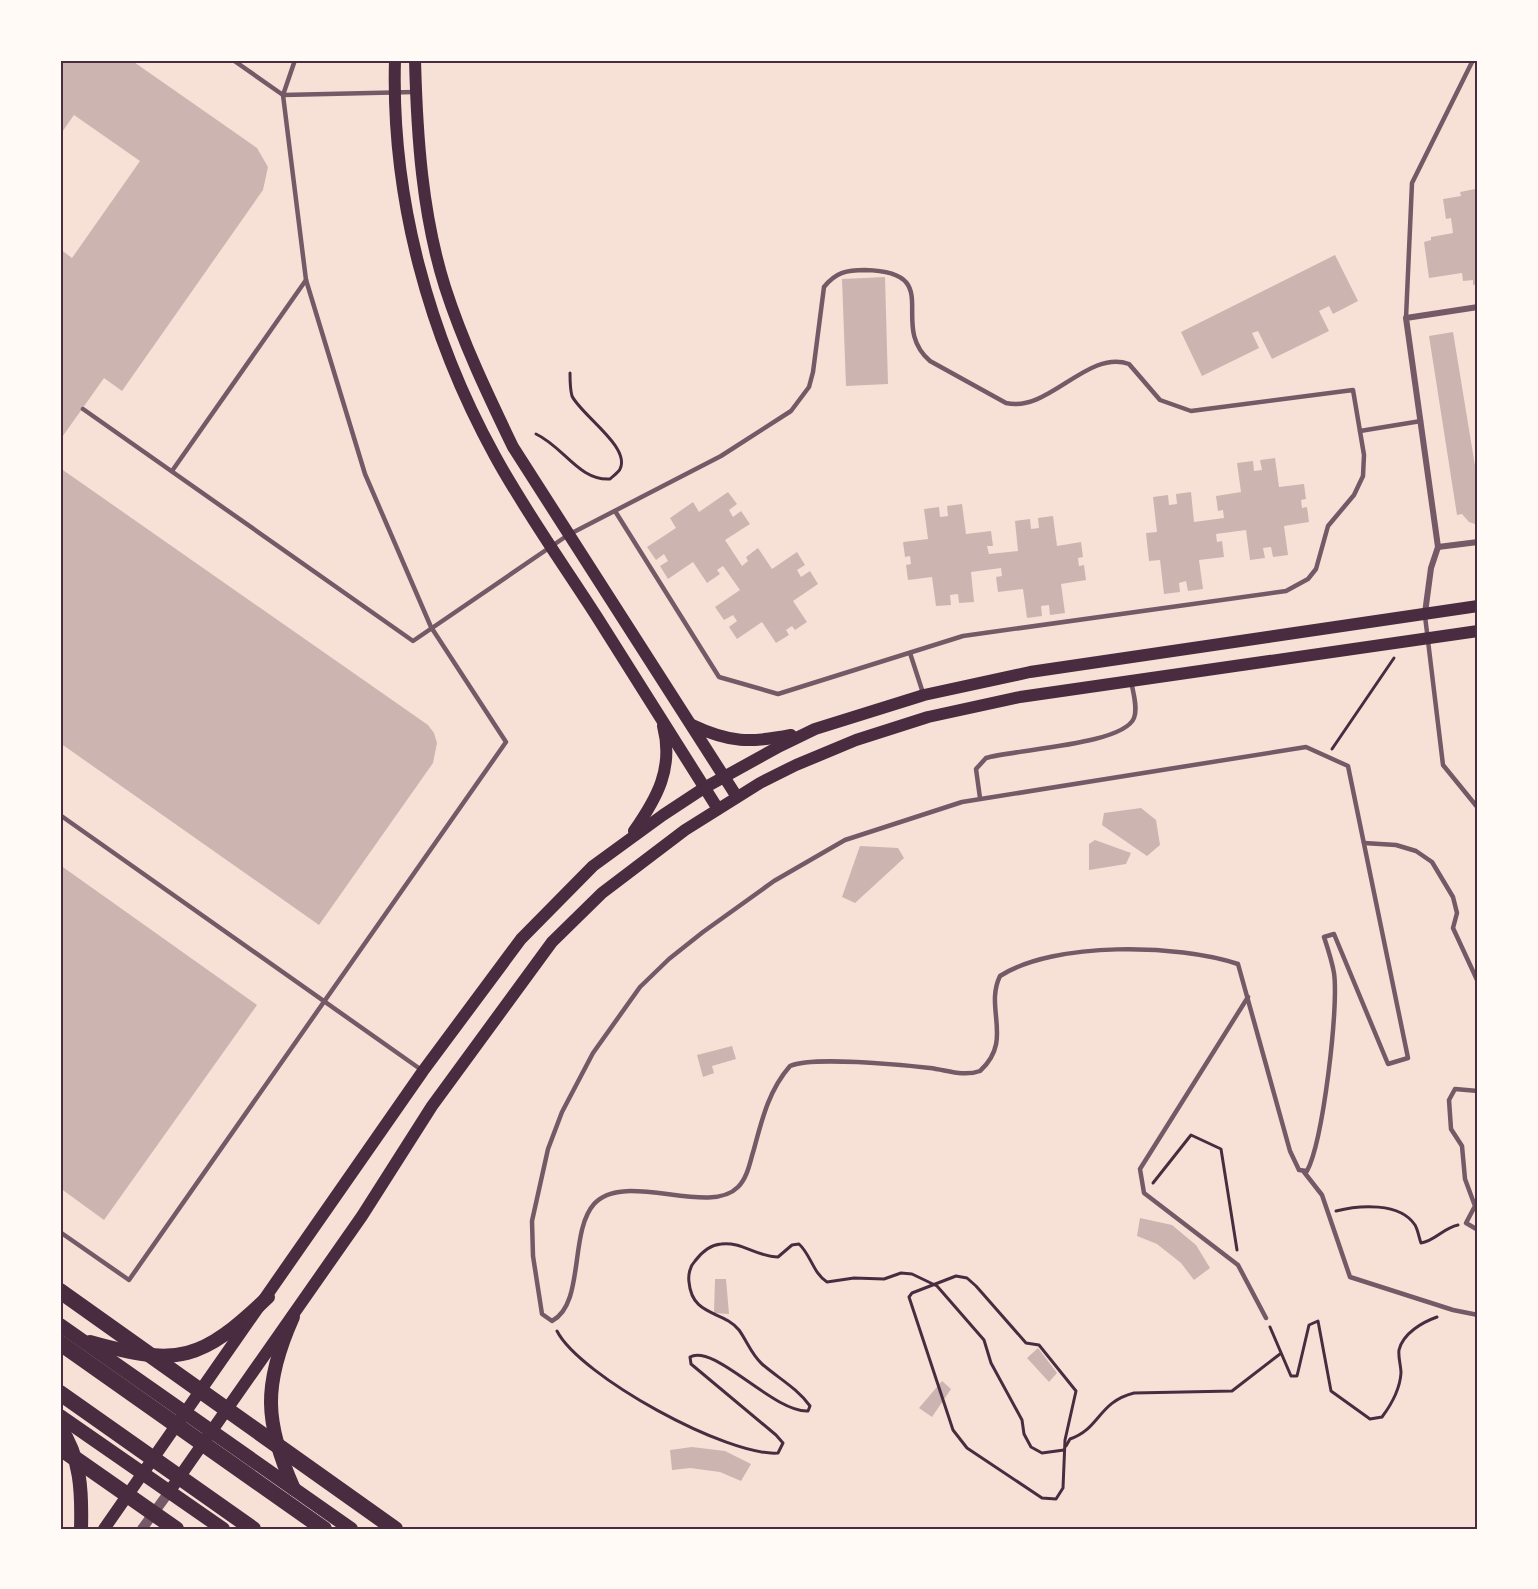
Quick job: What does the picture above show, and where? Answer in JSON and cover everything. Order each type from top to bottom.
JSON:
[{"type":"highway","points":[[60,1291],[395,1529]]},
{"type":"highway","points":[[60,1343],[324,1529]]},
{"type":"highway","points":[[60,1393],[253,1529]]},
{"type":"highway","points":[[60,1448],[176,1529]]},
{"type":"main road","points":[[395,60],[394,92],[407,211],[430,306],[447,356],[496,457],[718,809]]},
{"type":"main road","points":[[415,60],[422,177],[430,230],[448,296],[464,340],[513,447],[738,797]]},
{"type":"main road","points":[[691,725],[727,740],[744,742],[815,729],[924,695],[1030,672],[1478,606]]},
{"type":"main road","points":[[168,1492],[293,1317],[362,1216],[432,1106],[552,942],[593,901],[637,864],[718,809],[760,783],[827,751],[928,717],[1020,697],[1478,631]]},
{"type":"main road","points":[[626,841],[654,802],[666,768],[667,741],[659,713]]},
{"type":"main road","points":[[105,1529],[423,1071],[495,971],[543,914],[593,866],[626,841],[724,776],[815,729]]},
{"type":"main road","points":[[80,1339],[129,1353],[163,1357],[176,1355],[219,1340],[268,1297]]},
{"type":"main road","points":[[293,1317],[274,1366],[270,1404],[274,1437],[294,1491]]},
{"type":"main road","points":[[60,1325],[351,1529]]},
{"type":"main road","points":[[60,1416],[222,1529]]},
{"type":"main road","points":[[60,1427],[70,1442],[78,1473],[82,1496],[81,1529]]},
{"type":"street","points":[[1425,613],[1431,568],[1438,547],[1406,318],[1478,307]]},
{"type":"street","points":[[1438,547],[1478,542]]},
{"type":"street","points":[[142,1529],[168,1492]]},
{"type":"lane","points":[[233,60],[283,95],[416,92]]},
{"type":"lane","points":[[60,1232],[129,1280],[506,742],[431,627],[365,474],[306,280],[283,95],[295,60]]},
{"type":"lane","points":[[1406,318],[1412,183],[1473,60]]},
{"type":"lane","points":[[82,409],[413,641],[568,535],[721,456],[790,411],[809,387],[824,287],[831,278],[853,270],[885,270],[897,273],[908,282],[913,294],[914,341],[920,353],[930,361],[1006,403],[1014,405],[1031,402],[1101,365],[1120,360],[1137,370],[1160,400],[1191,411],[1353,390],[1364,466],[1359,486],[1328,526],[1316,569],[1298,586],[1286,591],[963,636],[778,694],[719,677],[615,511]]},
{"type":"lane","points":[[172,471],[306,280]]},
{"type":"lane","points":[[1360,431],[1421,421]]},
{"type":"lane","points":[[1425,613],[1443,765],[1478,808]]},
{"type":"lane","points":[[910,652],[924,695]]},
{"type":"lane","points":[[980,798],[976,769],[986,758],[1106,737],[1128,726],[1134,717],[1135,709],[1131,681]]},
{"type":"lane","points":[[1304,1172],[1310,1165],[1325,1092],[1334,1002],[1334,975],[1324,937],[1334,934],[1388,1064],[1408,1058],[1348,766],[1306,747],[980,798],[845,840],[822,851],[774,881],[669,959],[640,987],[612,1024],[576,1084],[545,1158],[532,1221],[533,1256],[542,1314],[552,1321],[561,1317],[569,1298],[583,1225],[594,1203],[612,1193],[718,1196],[738,1186],[747,1172],[766,1106],[774,1088],[790,1066],[799,1062],[930,1068],[961,1074],[980,1071],[996,1051],[998,1036],[996,984],[1000,976],[1009,970],[1046,959],[1113,950],[1162,950],[1212,956],[1238,964],[1294,1163],[1322,1195],[1350,1277],[1478,1316]]},
{"type":"lane","points":[[60,815],[423,1071]]},
{"type":"lane","points":[[1364,843],[1396,845],[1416,851],[1432,862],[1453,897],[1456,913],[1453,928],[1478,982]]},
{"type":"lane","points":[[1248,998],[1140,1169],[1144,1193],[1238,1265],[1266,1318]]},
{"type":"lane","points":[[1478,1091],[1455,1089],[1449,1100],[1450,1129],[1462,1146],[1466,1179],[1474,1198],[1475,1206],[1466,1223],[1478,1230]]},
{"type":"path","points":[[536,434],[552,441],[584,472],[597,480],[610,479],[620,468],[622,457],[610,439],[580,408],[572,394],[570,373]]},
{"type":"path","points":[[1327,755],[1405,641]]},
{"type":"path","points":[[1144,1193],[1191,1135],[1221,1149],[1238,1265]]},
{"type":"path","points":[[1329,1212],[1356,1206],[1395,1212],[1415,1225],[1421,1243],[1430,1242],[1447,1227],[1466,1223]]},
{"type":"path","points":[[552,1321],[564,1346],[586,1364],[655,1410],[740,1448],[778,1453],[782,1450],[783,1443],[776,1435],[691,1364],[690,1357],[705,1355],[721,1362],[744,1381],[792,1407],[808,1411],[810,1406],[798,1391],[760,1362],[738,1329],[701,1307],[691,1295],[688,1280],[692,1263],[705,1250],[721,1244],[741,1245],[758,1255],[778,1257],[792,1245],[799,1244],[806,1250],[817,1273],[827,1282],[854,1278],[884,1279],[901,1273],[912,1274],[937,1286],[984,1340],[991,1363],[1022,1420],[1024,1434],[1031,1447],[1042,1453],[1064,1450]]},
{"type":"path","points":[[1064,1458],[1065,1440],[1077,1396],[1074,1385],[1039,1345],[1026,1343],[967,1278],[946,1279],[937,1286],[912,1293],[909,1297],[910,1306],[959,1440],[1042,1498],[1050,1500],[1061,1495],[1064,1488],[1064,1458],[1064,1450],[1070,1438],[1085,1434],[1108,1404],[1120,1396],[1134,1393],[1232,1391],[1280,1353]]},
{"type":"path","points":[[1266,1318],[1291,1376],[1297,1376],[1310,1325],[1318,1321],[1331,1391],[1370,1419],[1382,1417],[1390,1406],[1401,1376],[1399,1350],[1404,1340],[1424,1322],[1453,1310]]},
{"type":"building","points":[[60,60],[131,60],[257,148],[268,167],[263,190],[122,391],[104,378],[60,440],[60,249],[72,258],[140,161],[74,115],[60,135]]},
{"type":"building","points":[[1475,189],[1478,194],[1478,284],[1473,285],[1473,280],[1463,281],[1462,273],[1429,278],[1424,242],[1431,240],[1431,237],[1453,233],[1451,218],[1446,219],[1443,199],[1461,196],[1460,192]]},
{"type":"building","points":[[1335,255],[1358,301],[1333,314],[1329,306],[1319,311],[1329,331],[1272,359],[1258,331],[1252,333],[1259,348],[1202,376],[1181,332]]},
{"type":"building","points":[[885,277],[888,384],[846,386],[842,279]]},
{"type":"building","points":[[1453,332],[1478,484],[1478,525],[1469,522],[1462,514],[1457,515],[1429,336]]},
{"type":"building","points":[[1275,458],[1279,487],[1304,484],[1306,499],[1301,500],[1302,508],[1307,507],[1309,522],[1284,526],[1288,555],[1273,557],[1271,547],[1263,548],[1265,558],[1250,560],[1246,530],[1216,534],[1217,542],[1222,541],[1224,557],[1199,560],[1203,589],[1188,591],[1186,581],[1179,583],[1180,592],[1164,594],[1160,560],[1149,561],[1146,533],[1157,532],[1153,497],[1168,495],[1169,505],[1177,504],[1176,494],[1191,492],[1194,522],[1224,518],[1223,510],[1218,511],[1216,496],[1241,492],[1237,463],[1253,461],[1254,471],[1262,470],[1260,460]]},
{"type":"building","points":[[60,468],[428,725],[434,733],[437,743],[433,763],[319,925],[60,743]]},
{"type":"building","points":[[728,492],[737,504],[729,510],[733,517],[741,511],[750,524],[725,540],[742,566],[748,561],[746,557],[758,548],[772,569],[797,552],[805,565],[797,570],[801,577],[810,571],[818,584],[793,601],[807,622],[795,630],[792,626],[786,630],[789,635],[776,643],[762,622],[737,639],[729,627],[737,621],[733,615],[724,620],[715,607],[740,590],[723,566],[717,570],[720,574],[707,583],[693,562],[668,579],[660,566],[668,561],[664,554],[656,560],[647,547],[676,528],[670,518],[693,502],[699,512]]},
{"type":"building","points":[[962,504],[966,534],[991,531],[993,546],[987,546],[989,554],[1018,551],[1015,521],[1030,519],[1031,529],[1039,528],[1038,518],[1053,516],[1057,546],[1081,542],[1083,557],[1078,558],[1079,566],[1084,565],[1086,580],[1061,584],[1065,613],[1050,615],[1049,605],[1041,606],[1042,616],[1027,618],[1023,589],[998,592],[996,577],[1002,576],[1001,568],[971,572],[974,602],[959,603],[958,594],[950,595],[951,605],[936,606],[932,577],[908,580],[906,565],[911,564],[910,556],[905,557],[903,542],[928,539],[924,509],[939,507],[940,517],[948,516],[947,506]]},
{"type":"building","points":[[1141,808],[1156,820],[1160,845],[1147,856],[1102,825],[1104,813]]},
{"type":"building","points":[[1095,840],[1131,853],[1126,864],[1089,870],[1089,844]]},
{"type":"building","points":[[860,846],[898,848],[904,858],[855,903],[842,897]]},
{"type":"building","points":[[60,865],[257,1005],[104,1220],[60,1188]]},
{"type":"building","points":[[732,1046],[736,1059],[712,1066],[714,1073],[703,1077],[697,1055]]},
{"type":"building","points":[[1140,1218],[1172,1225],[1196,1245],[1210,1268],[1194,1280],[1181,1263],[1157,1244],[1137,1236]]},
{"type":"building","points":[[715,1279],[726,1279],[729,1314],[714,1313]]},
{"type":"building","points":[[1038,1348],[1057,1373],[1049,1382],[1027,1358]]},
{"type":"building","points":[[942,1381],[951,1389],[932,1417],[919,1408]]},
{"type":"building","points":[[692,1447],[725,1451],[751,1464],[741,1481],[720,1472],[690,1468],[672,1470],[670,1450]]}]
